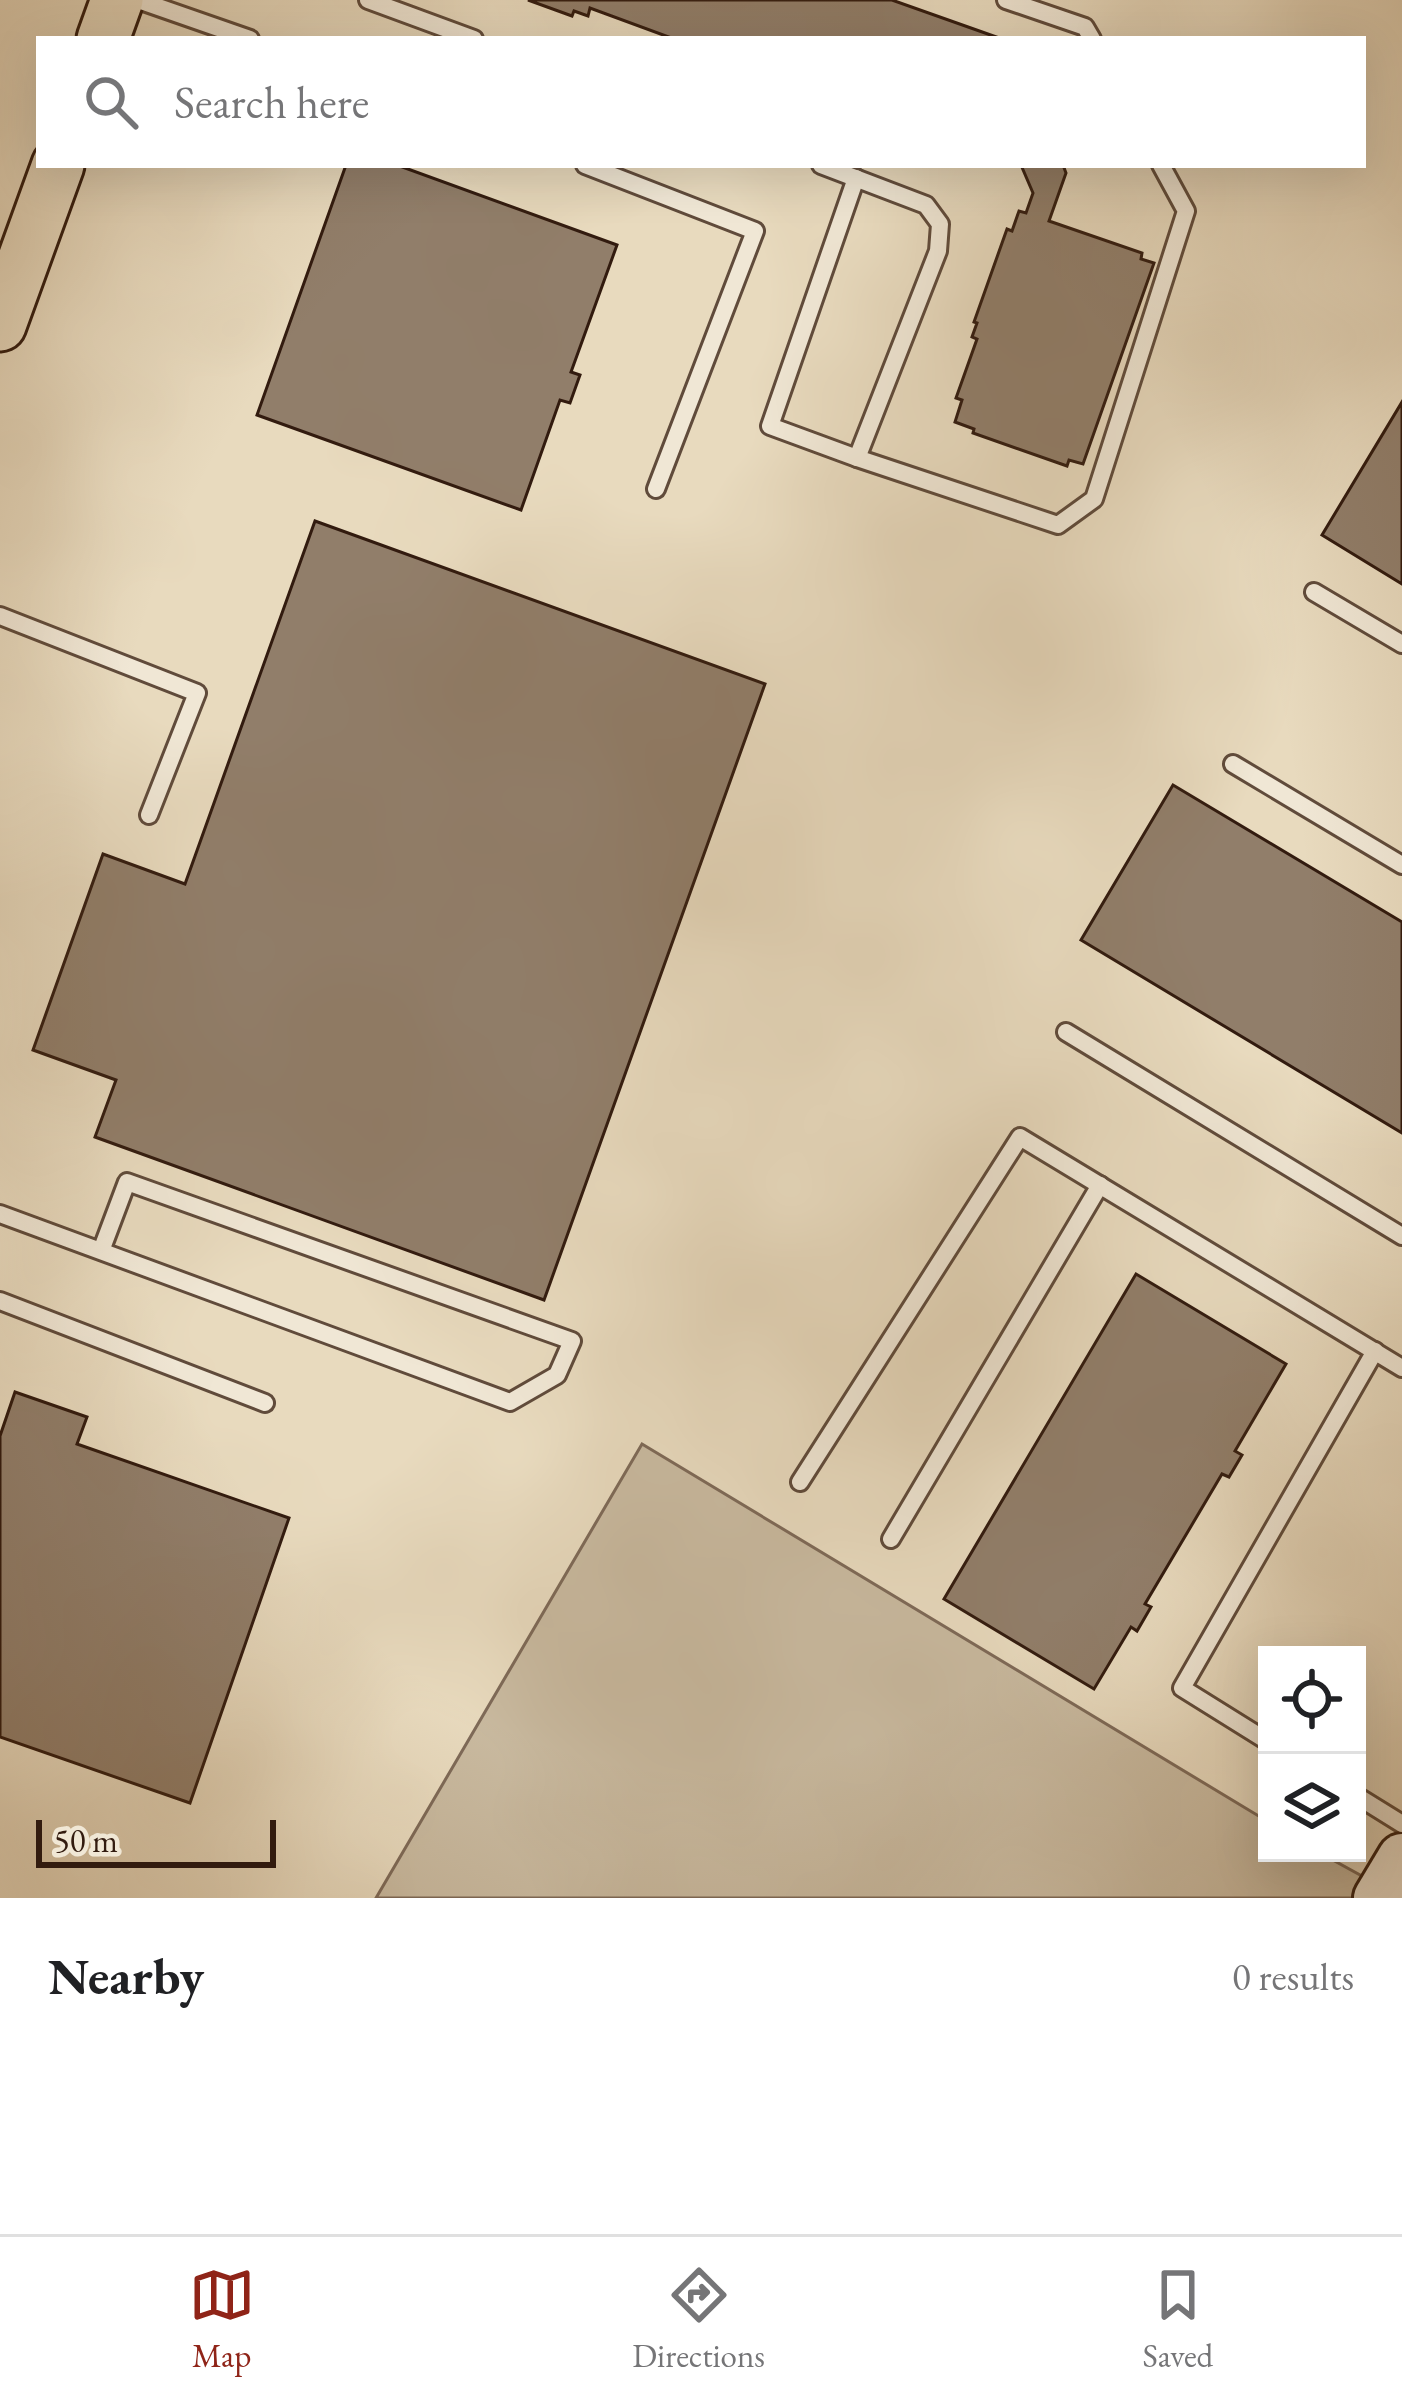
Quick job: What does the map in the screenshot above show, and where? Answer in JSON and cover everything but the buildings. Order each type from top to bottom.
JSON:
[{"type":"main road","points":[[104,36],[117,0]]},
{"type":"main road","points":[[0,326],[57,168]]},
{"type":"street","points":[[1378,1898],[1402,1858]]},
{"type":"lane","points":[[138,0],[241,36]]},
{"type":"lane","points":[[368,0],[466,36]]},
{"type":"lane","points":[[1006,0],[1088,33]]},
{"type":"lane","points":[[593,168],[755,231],[656,489]]},
{"type":"lane","points":[[828,168],[926,205],[940,224],[938,251],[857,458]]},
{"type":"lane","points":[[856,178],[770,426],[1058,525],[1094,499],[1186,211],[1163,168]]},
{"type":"lane","points":[[1314,592],[1402,644]]},
{"type":"lane","points":[[0,616],[197,693],[149,815]]},
{"type":"lane","points":[[1234,764],[1402,865]]},
{"type":"lane","points":[[1066,1032],[1402,1236]]},
{"type":"lane","points":[[800,1482],[1020,1137],[1402,1368]]},
{"type":"lane","points":[[0,1214],[100,1251],[510,1402],[557,1375],[572,1341],[128,1182],[100,1251]]},
{"type":"lane","points":[[891,1539],[1100,1185]]},
{"type":"lane","points":[[0,1301],[266,1403]]},
{"type":"lane","points":[[1258,1735],[1182,1688],[1375,1351]]},
{"type":"lane","points":[[1366,1801],[1402,1823]]},
{"type":"shaded area","points":[[642,1444],[1258,1816],[1258,1862],[1336,1862],[1402,1898],[376,1898]]}]
